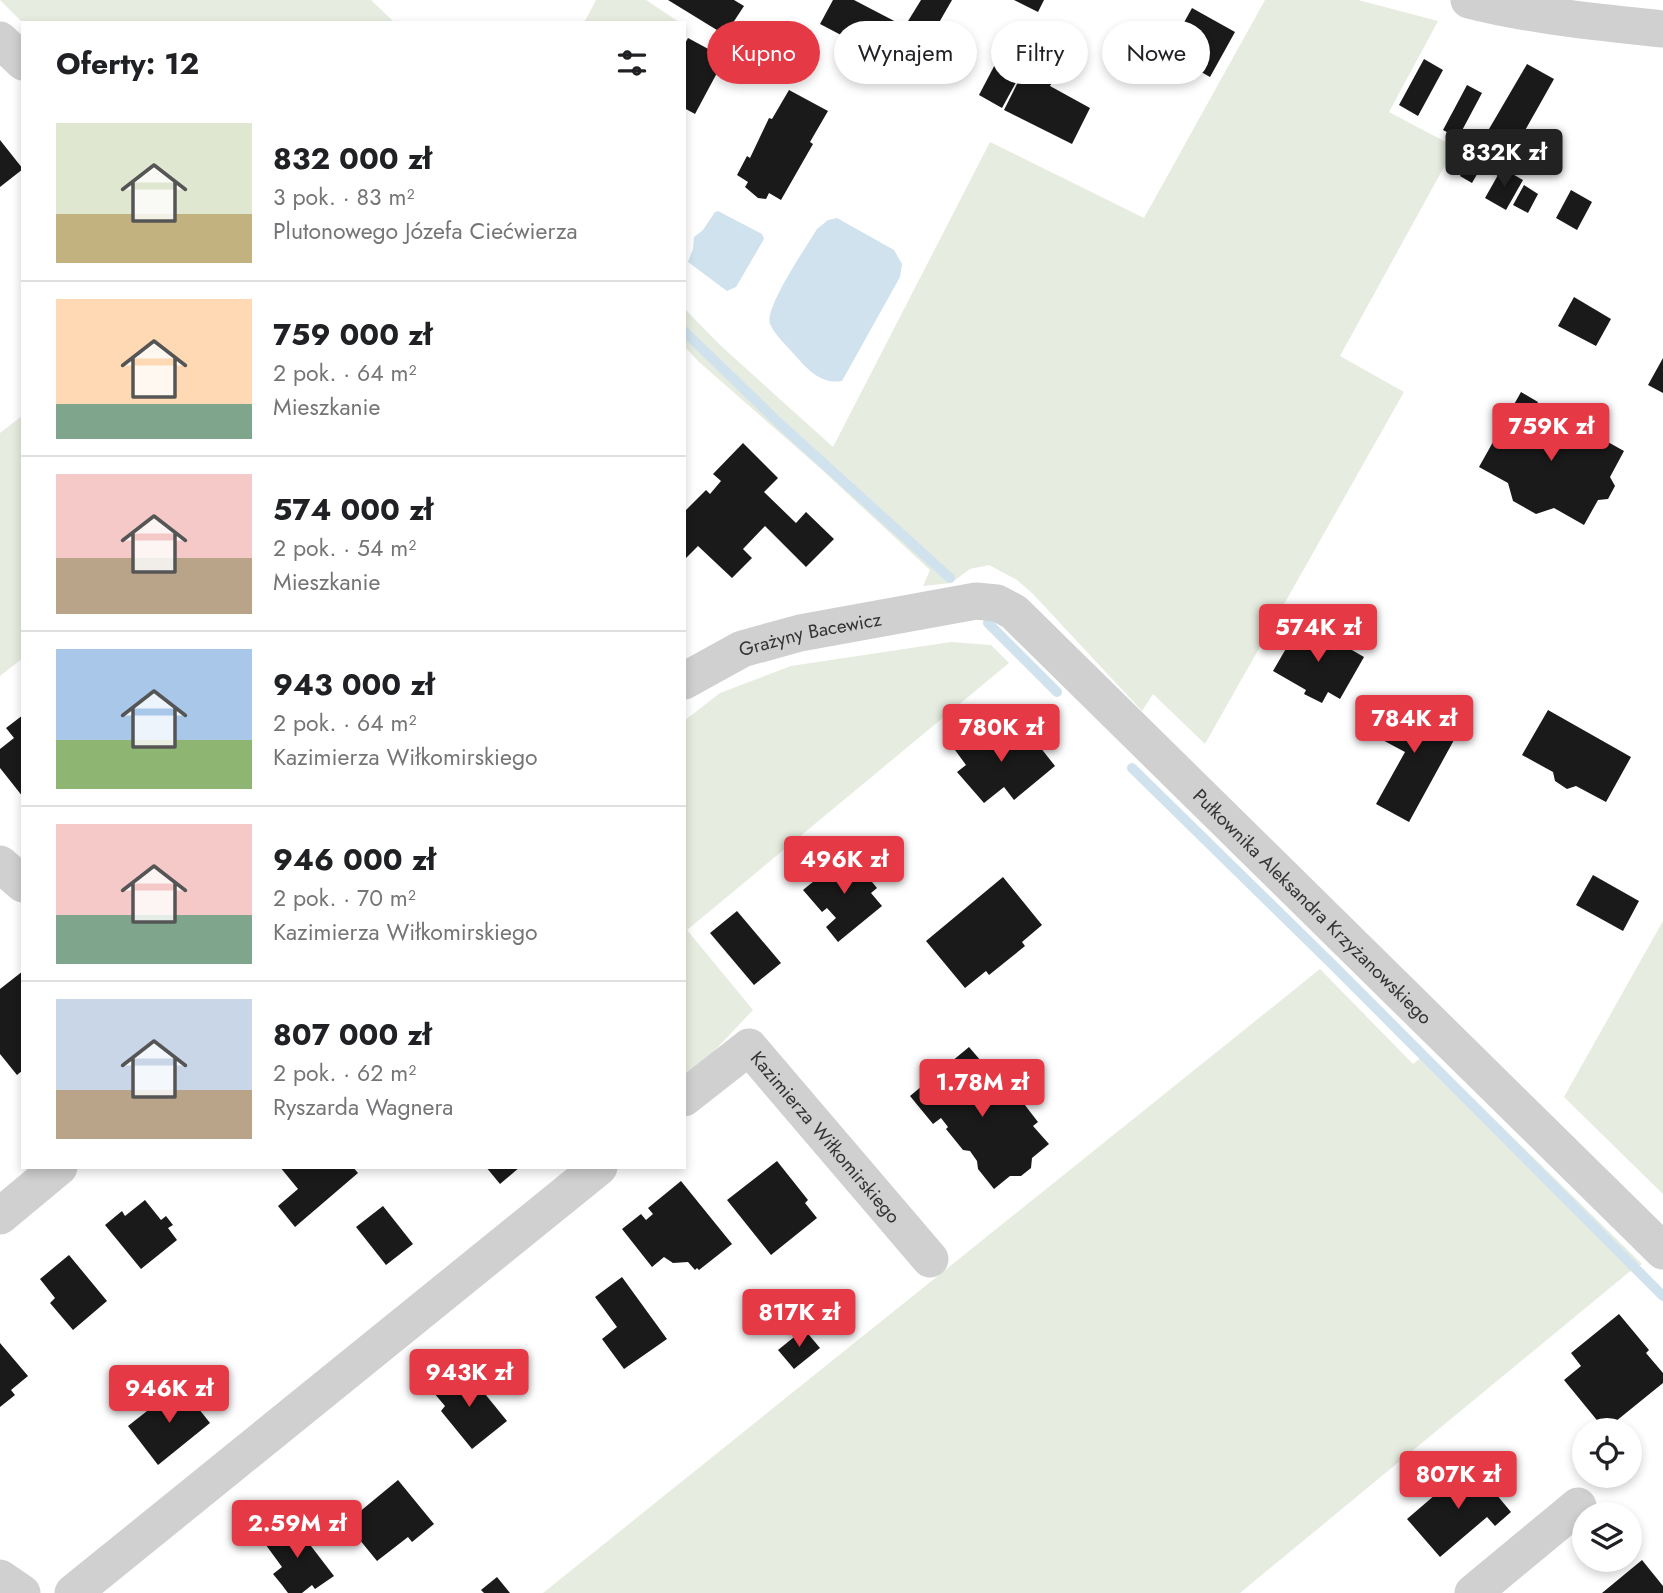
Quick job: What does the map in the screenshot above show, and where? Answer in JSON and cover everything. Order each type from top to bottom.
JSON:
[{"type":"street","points":[[1469,0],[1595,22],[1663,29]]},
{"type":"street","points":[[0,40],[21,60]]},
{"type":"street","name":"Pułkownika Aleksandra Krzyżanowskiego","points":[[944,607],[976,601],[997,603],[1014,612],[1663,1251]]},
{"type":"street","name":"Grażyny Bacewicz","points":[[686,680],[742,649],[800,633],[944,607]]},
{"type":"street","points":[[0,864],[21,882]]},
{"type":"street","name":"Kazimierza Wiłkomirskiego","points":[[686,1096],[749,1047],[930,1259]]},
{"type":"street","points":[[0,1216],[58,1169]]},
{"type":"street","points":[[73,1593],[597,1169]]},
{"type":"street","points":[[1473,1593],[1572,1511]]},
{"type":"street","points":[[0,1578],[22,1593]]},
{"type":"shaded area","points":[[0,0],[371,0],[393,21],[21,21]]},
{"type":"shaded area","points":[[596,0],[646,0],[678,21],[585,21]]},
{"type":"shaded area","points":[[1265,0],[1358,0],[1438,21],[1389,112],[1455,147],[1340,356],[1404,392],[1205,744],[1153,694],[1142,711],[1017,580],[989,565],[970,569],[951,583],[923,586],[930,570],[686,348],[686,310],[720,345],[833,447],[990,142],[1144,218]]},
{"type":"shaded area","points":[[21,417],[21,660],[0,676],[0,433]]},
{"type":"shaded area","points":[[951,642],[991,645],[1009,663],[687,930],[753,1010],[700,1066],[686,1076],[686,719],[720,693],[791,666]]},
{"type":"shaded area","points":[[1663,921],[1663,1194],[1564,1097]]},
{"type":"shaded area","points":[[1320,969],[1413,1064],[1427,1053],[1642,1264],[1240,1593],[543,1593]]},
{"type":"water","points":[[718,211],[762,234],[764,239],[736,287],[727,291],[688,262],[694,237]]},
{"type":"water","points":[[837,218],[894,250],[902,264],[900,277],[842,381],[836,382],[820,378],[806,367],[776,334],[770,324],[770,316],[780,291],[817,229],[828,220]]},
{"type":"building","points":[[668,0],[734,0],[744,6],[734,21],[707,21],[707,24]]},
{"type":"building","points":[[833,0],[854,0],[894,21],[834,21],[834,31],[820,24]]},
{"type":"building","points":[[921,0],[952,0],[940,21],[908,21]]},
{"type":"building","points":[[1014,0],[1044,0],[1038,12]]},
{"type":"building","points":[[1192,8],[1235,32],[1210,77],[1210,21],[1185,21]]},
{"type":"building","points":[[688,38],[707,48],[707,84],[711,84],[695,114],[686,109]]},
{"type":"building","points":[[1424,59],[1443,70],[1418,116],[1399,105]]},
{"type":"building","points":[[1527,64],[1554,79],[1510,157],[1482,141]]},
{"type":"building","points":[[991,72],[991,84],[1015,84],[1002,108],[979,95]]},
{"type":"building","points":[[1017,84],[1051,84],[1050,86],[1090,108],[1072,144],[1004,110]]},
{"type":"building","points":[[1467,85],[1482,93],[1458,138],[1443,130]]},
{"type":"building","points":[[789,90],[828,111],[810,142],[813,144],[781,200],[769,193],[766,199],[758,198],[745,187],[748,182],[737,175],[747,156],[750,158],[769,118],[772,119]]},
{"type":"building","points":[[0,140],[21,166],[21,171],[0,187]]},
{"type":"building","points":[[1468,162],[1480,169],[1472,183],[1460,176]]},
{"type":"building","points":[[1502,168],[1523,180],[1506,210],[1485,198]]},
{"type":"building","points":[[1524,185],[1538,194],[1528,213],[1513,205]]},
{"type":"building","points":[[1571,190],[1592,202],[1577,230],[1556,218]]},
{"type":"building","points":[[1574,297],[1611,319],[1596,346],[1558,326]]},
{"type":"building","points":[[1663,358],[1663,393],[1648,385]]},
{"type":"building","points":[[1521,392],[1538,402],[1533,411],[1568,431],[1572,422],[1624,451],[1610,477],[1615,486],[1608,499],[1598,500],[1584,525],[1554,508],[1536,514],[1513,501],[1508,483],[1479,467]]},
{"type":"building","points":[[743,443],[778,478],[764,492],[796,523],[806,512],[834,539],[806,567],[765,526],[743,549],[752,558],[732,578],[698,546],[686,558],[686,510],[706,490],[710,494],[721,481],[713,474]]},
{"type":"building","points":[[1302,621],[1364,657],[1340,699],[1328,692],[1322,703],[1304,694],[1306,690],[1273,671]]},
{"type":"building","points":[[1400,696],[1460,729],[1409,822],[1376,804],[1405,752],[1377,737]]},
{"type":"building","points":[[1548,710],[1631,757],[1606,802],[1576,786],[1567,789],[1555,781],[1553,772],[1522,755]]},
{"type":"building","points":[[21,717],[21,794],[0,768],[0,749],[14,738],[6,728]]},
{"type":"building","points":[[990,722],[1011,748],[1029,733],[1055,766],[1014,800],[1004,787],[984,803],[957,772],[966,765],[955,750]]},
{"type":"building","points":[[848,853],[877,888],[871,893],[882,906],[838,942],[826,927],[836,918],[827,908],[822,912],[803,890]]},
{"type":"building","points":[[1593,875],[1639,901],[1623,931],[1576,905]]},
{"type":"building","points":[[1003,877],[1042,925],[1022,942],[1025,946],[989,975],[986,971],[965,988],[926,941]]},
{"type":"building","points":[[737,911],[781,963],[754,985],[710,933]]},
{"type":"building","points":[[21,973],[21,1072],[17,1075],[0,1054],[0,989]]},
{"type":"building","points":[[969,1047],[993,1075],[983,1083],[990,1093],[1000,1085],[1015,1104],[1021,1100],[1038,1122],[1033,1126],[1049,1144],[1032,1158],[1031,1168],[1021,1176],[1010,1176],[994,1189],[978,1169],[977,1161],[970,1151],[963,1150],[946,1129],[948,1127],[941,1118],[933,1124],[910,1096]]},
{"type":"building","points":[[777,1161],[808,1200],[805,1203],[817,1218],[771,1255],[727,1200]]},
{"type":"building","points":[[282,1169],[355,1169],[358,1173],[295,1227],[278,1206],[298,1189]]},
{"type":"building","points":[[488,1169],[518,1169],[500,1184]]},
{"type":"building","points":[[681,1181],[732,1244],[699,1270],[695,1270],[688,1262],[673,1263],[664,1257],[652,1267],[622,1229],[641,1214],[646,1220],[653,1214],[648,1208]]},
{"type":"building","points":[[145,1200],[161,1220],[166,1216],[173,1225],[168,1228],[177,1240],[141,1269],[105,1225],[122,1211],[125,1216]]},
{"type":"building","points":[[383,1206],[413,1244],[386,1265],[356,1227]]},
{"type":"building","points":[[69,1255],[107,1301],[73,1330],[50,1303],[55,1298],[40,1279]]},
{"type":"building","points":[[622,1277],[667,1339],[624,1369],[602,1339],[617,1327],[595,1297]]},
{"type":"building","points":[[1619,1314],[1649,1350],[1646,1353],[1663,1373],[1663,1383],[1620,1418],[1595,1418],[1564,1380],[1581,1366],[1571,1353]]},
{"type":"building","points":[[804,1329],[820,1348],[794,1369],[778,1350]]},
{"type":"building","points":[[0,1343],[28,1376],[11,1390],[15,1395],[0,1407]]},
{"type":"building","points":[[464,1368],[507,1421],[472,1449],[441,1411],[445,1406],[434,1393]]},
{"type":"building","points":[[180,1385],[210,1423],[158,1465],[128,1426]]},
{"type":"building","points":[[1471,1464],[1511,1512],[1495,1526],[1487,1517],[1440,1557],[1407,1519]]},
{"type":"building","points":[[398,1480],[434,1524],[412,1542],[408,1537],[377,1561],[346,1523]]},
{"type":"building","points":[[291,1520],[334,1576],[315,1589],[312,1585],[302,1593],[288,1593],[273,1574],[282,1567],[263,1541]]},
{"type":"building","points":[[1642,1560],[1663,1586],[1663,1593],[1602,1593],[1627,1572],[1642,1572]]},
{"type":"building","points":[[497,1577],[510,1593],[484,1593],[481,1590]]},
{"type":"waterway","points":[[686,333],[780,424],[950,578]]},
{"type":"waterway","points":[[988,623],[1057,692]]},
{"type":"waterway","points":[[1132,768],[1663,1296]]}]
